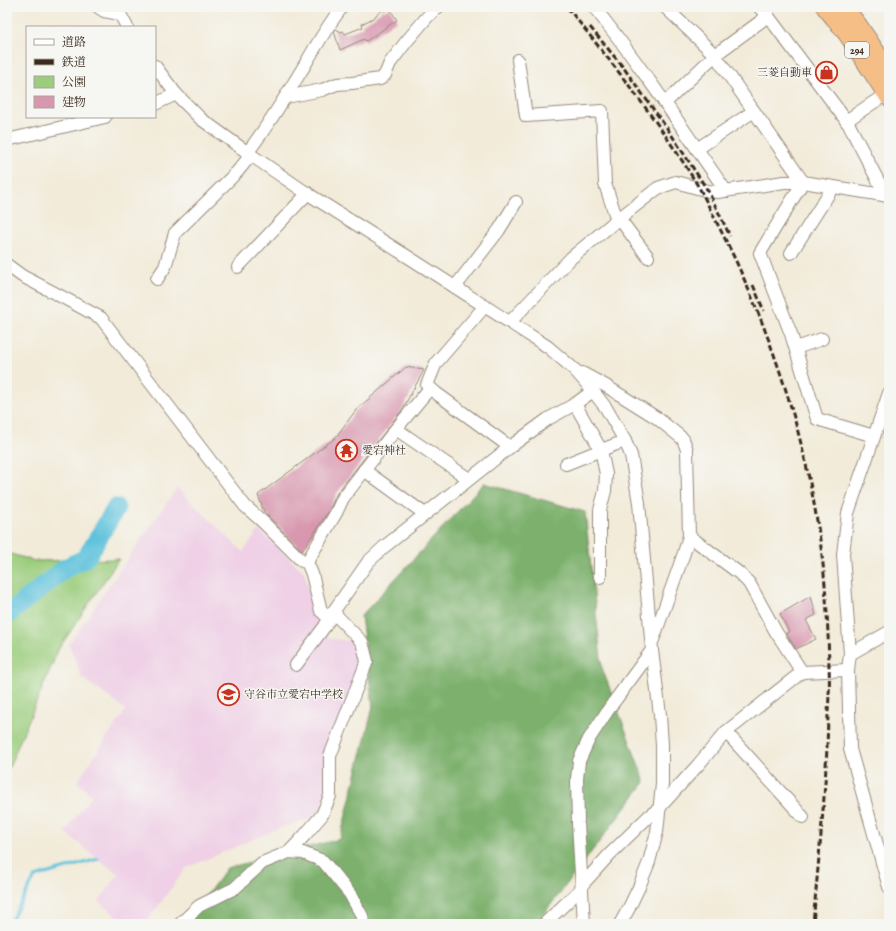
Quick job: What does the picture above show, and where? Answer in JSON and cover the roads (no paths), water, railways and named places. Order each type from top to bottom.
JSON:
[{"type":"highway","name":"294","points":[[825,7],[847,34],[888,95]]},
{"type":"highway","name":"294","points":[[844,7],[859,26],[889,71]]},
{"type":"street","points":[[98,7],[104,11],[120,11],[126,26]]},
{"type":"street","points":[[158,279],[165,267],[175,233],[237,172],[286,97],[331,21],[342,7]]},
{"type":"street","points":[[286,97],[322,90],[338,84],[380,79],[385,75],[390,63],[406,42],[428,16],[438,7]]},
{"type":"street","points":[[594,7],[609,25],[665,103],[726,191]]},
{"type":"street","points":[[665,7],[714,55],[803,182]]},
{"type":"street","points":[[758,7],[768,16],[846,120],[887,196]]},
{"type":"street","points":[[665,103],[714,55],[768,16]]},
{"type":"street","points":[[518,60],[526,116],[602,111],[604,184],[618,219],[648,257]]},
{"type":"street","points":[[156,67],[176,94],[201,119],[249,154],[548,347],[575,370],[593,391],[606,408],[626,441],[631,455],[639,504],[652,647],[660,715],[662,784],[657,832],[649,862],[639,887],[620,924]]},
{"type":"street","points":[[156,104],[176,94]]},
{"type":"street","points":[[846,120],[888,95]]},
{"type":"street","points":[[697,149],[754,111]]},
{"type":"street","points":[[7,140],[101,118]]},
{"type":"street","points":[[510,322],[571,258],[658,188],[676,182],[708,191],[726,191],[784,182],[803,182],[887,196]]},
{"type":"street","points":[[803,182],[760,254],[796,348],[817,419],[874,436]]},
{"type":"street","points":[[791,252],[833,187]]},
{"type":"street","points":[[238,267],[308,193]]},
{"type":"street","points":[[455,287],[499,230],[516,202]]},
{"type":"street","points":[[7,265],[22,276],[101,318],[245,506],[302,561],[307,562]]},
{"type":"street","points":[[485,306],[436,363],[427,386],[510,447]]},
{"type":"street","points":[[796,348],[822,339]]},
{"type":"street","points":[[575,370],[606,386],[657,418],[683,439],[687,450],[689,536],[652,647],[589,739],[579,761],[577,779],[584,924]]},
{"type":"street","points":[[307,562],[336,513],[343,498],[396,429],[430,388]]},
{"type":"street","points":[[296,665],[326,626],[368,562],[384,546],[510,447],[548,419],[575,404],[593,391]]},
{"type":"street","points":[[889,393],[848,513],[843,554],[850,654],[848,670],[850,749],[889,887]]},
{"type":"street","points":[[575,404],[601,450],[606,474],[605,491],[600,510],[600,577]]},
{"type":"street","points":[[396,429],[469,479]]},
{"type":"street","points":[[566,464],[626,441]]},
{"type":"street","points":[[364,470],[425,514]]},
{"type":"street","points":[[689,536],[739,573],[749,583],[776,632],[802,672]]},
{"type":"street","points":[[180,924],[199,906],[235,888],[262,863],[289,852],[322,814],[330,796],[330,756],[367,660],[362,642],[332,615],[321,611],[312,574],[307,562]]},
{"type":"street","points":[[850,654],[889,632]]},
{"type":"street","points":[[544,924],[582,887],[609,855],[649,816],[660,808],[726,732],[802,672],[848,670]]},
{"type":"street","points":[[726,732],[803,816]]},
{"type":"street","points":[[289,852],[303,853],[323,861],[350,894],[362,916],[364,924]]},
{"type":"waterway","points":[[7,615],[67,567],[86,558],[116,508]]},
{"type":"waterway","points":[[9,924],[35,877],[98,859]]},
{"type":"railway","points":[[567,7],[619,72],[668,139],[700,190],[734,257],[753,299],[776,360],[795,421],[810,484],[822,553],[826,591],[829,649],[826,765],[813,924]]},
{"type":"railway","points":[[590,27],[623,67],[669,131],[708,191],[730,236]]},
{"type":"railway","points":[[753,285],[764,311]]},
{"type":"place","name":"三菱自動車","points":[[827,72]]},
{"type":"place","name":"愛宕神社","points":[[346,450]]},
{"type":"place","name":"守谷市立愛宕中学校","points":[[229,694]]}]
